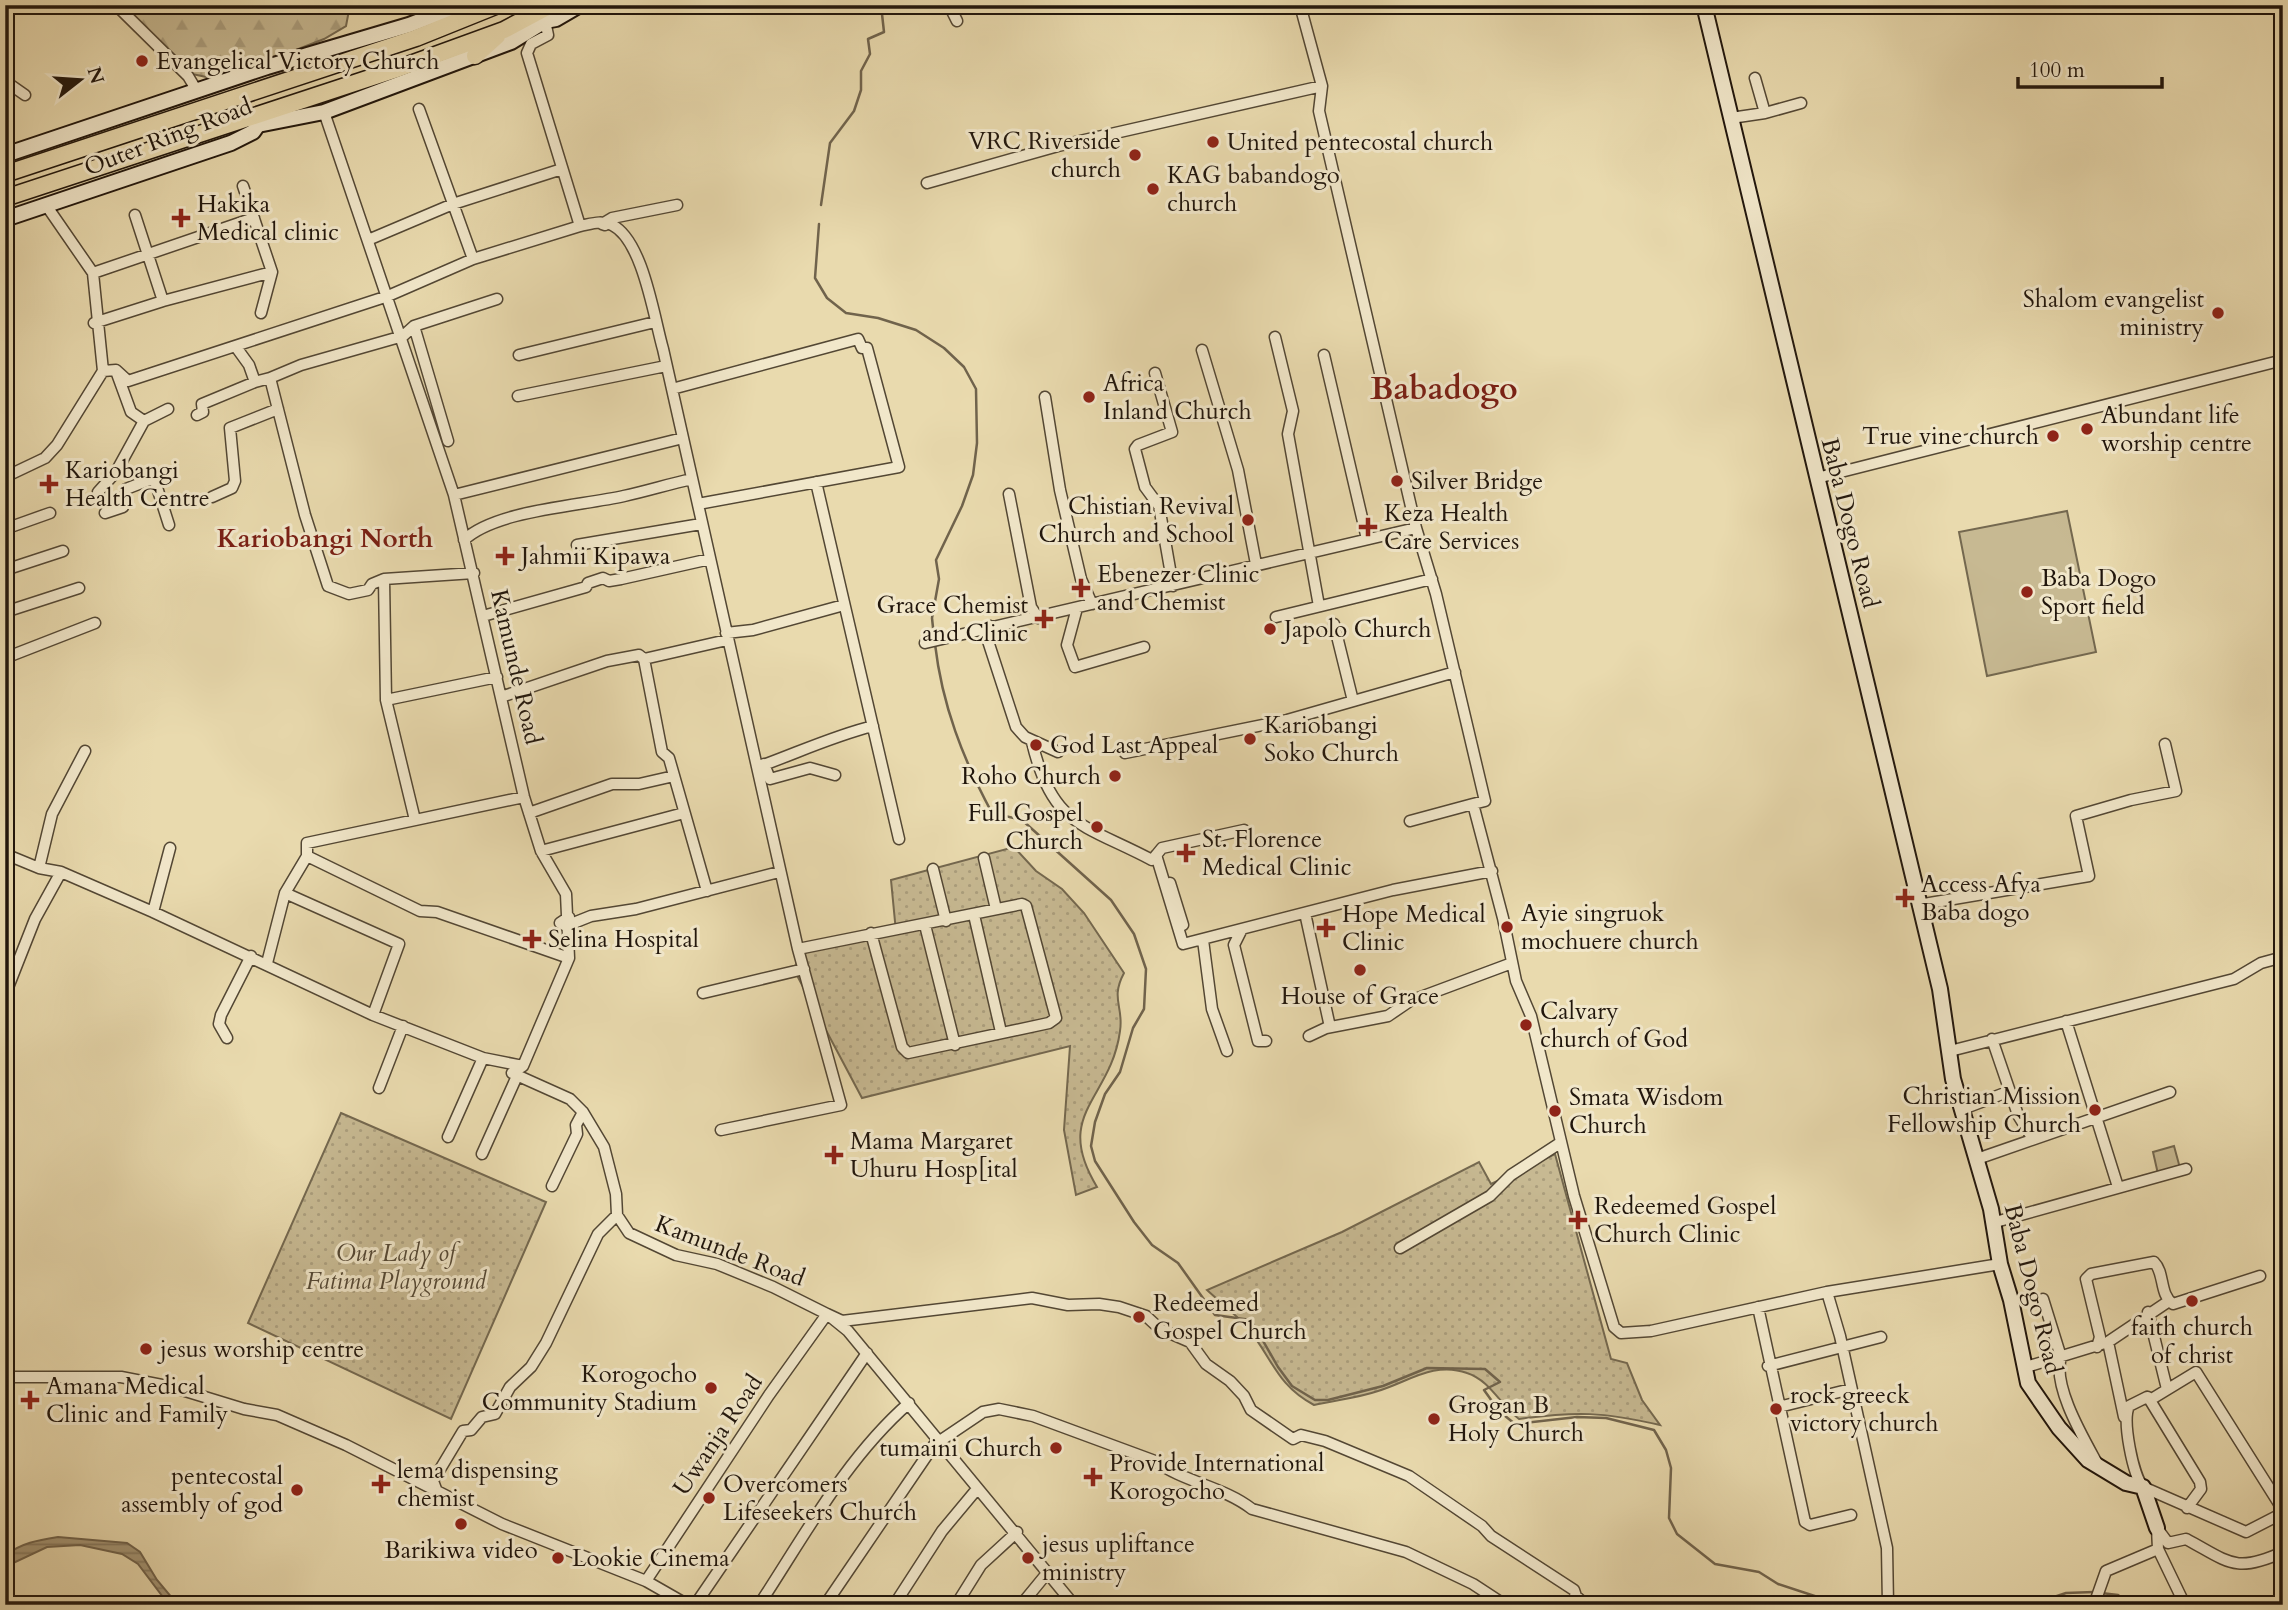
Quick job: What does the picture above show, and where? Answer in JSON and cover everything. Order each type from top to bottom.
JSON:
[{"type":"main road","name":"Outer Ring Road","points":[[5,174],[415,38],[498,5]]},
{"type":"main road","name":"Outer Ring Road","points":[[5,198],[253,123],[548,13]]},
{"type":"main road","points":[[475,56],[511,27]]},
{"type":"street","points":[[116,5],[188,76],[197,91]]},
{"type":"street","name":"Outer Ring Road","points":[[5,155],[427,11],[461,5]]},
{"type":"street","name":"Outer Ring Road","points":[[5,219],[160,168],[253,123],[324,113],[523,36],[548,13],[556,19],[580,5]]},
{"type":"street","points":[[949,5],[957,20]]},
{"type":"street","points":[[1300,5],[1322,86],[1319,111],[1416,528],[1432,579],[1485,801],[1410,821]]},
{"type":"street","name":"Baba Dogo Road","points":[[1704,5],[1940,989],[1953,1079],[1978,1159],[2028,1383],[2059,1428],[2088,1460],[2126,1483],[2143,1488]]},
{"type":"street","points":[[548,13],[548,34],[531,44],[527,53],[579,226]]},
{"type":"street","points":[[1755,78],[1765,113]]},
{"type":"street","points":[[5,81],[25,96]]},
{"type":"street","points":[[927,183],[1058,146],[1322,86]]},
{"type":"street","points":[[1731,118],[1765,113],[1801,103]]},
{"type":"street","points":[[419,109],[473,259]]},
{"type":"street","name":"Kamunde Road","points":[[324,113],[454,495],[524,797],[541,851],[566,894],[569,958],[482,1154]]},
{"type":"street","points":[[368,240],[453,204],[562,169]]},
{"type":"street","points":[[243,186],[272,272],[261,313]]},
{"type":"street","points":[[5,477],[45,457],[57,445],[103,371],[93,273],[47,205]]},
{"type":"street","points":[[613,226],[603,224],[612,218],[677,205]]},
{"type":"street","points":[[135,215],[163,301]]},
{"type":"street","points":[[93,273],[254,218]]},
{"type":"street","points":[[103,371],[116,370],[128,381],[388,296],[473,259],[579,226],[599,222],[613,226],[625,236],[636,254],[672,389],[727,637],[761,766],[779,872],[841,1105],[721,1130]]},
{"type":"street","points":[[94,323],[163,301],[272,272]]},
{"type":"street","points":[[197,415],[203,412],[202,404],[255,382],[301,365],[403,335],[414,326],[497,299]]},
{"type":"street","points":[[519,355],[655,322]]},
{"type":"street","points":[[414,326],[448,441]]},
{"type":"street","points":[[1275,337],[1293,411],[1288,435],[1319,606]]},
{"type":"street","points":[[672,389],[858,340],[862,348],[867,348],[899,467],[698,504]]},
{"type":"street","points":[[236,347],[249,365],[255,382]]},
{"type":"street","points":[[1202,350],[1238,470],[1256,564]]},
{"type":"street","points":[[1324,355],[1367,539]]},
{"type":"street","points":[[1817,478],[2283,360]]},
{"type":"street","points":[[518,396],[666,366]]},
{"type":"street","points":[[116,370],[131,412],[144,421]]},
{"type":"street","points":[[1155,373],[1172,432],[1138,444],[1135,449],[1145,487],[1159,506],[1172,586]]},
{"type":"street","points":[[271,378],[305,515],[328,586],[348,594],[368,590],[372,584],[384,579],[474,573]]},
{"type":"street","points":[[1045,397],[1060,490],[1081,579],[1092,604]]},
{"type":"street","points":[[212,497],[232,488],[235,481],[230,428],[278,409]]},
{"type":"street","points":[[98,492],[116,472],[144,421],[168,410]]},
{"type":"street","points":[[454,495],[683,439]]},
{"type":"street","points":[[106,513],[123,507],[126,489],[134,483],[155,478],[169,525]]},
{"type":"street","points":[[464,540],[477,528],[492,523],[564,506],[622,497],[692,478]]},
{"type":"street","points":[[816,482],[899,839]]},
{"type":"street","points":[[1009,494],[1031,607],[1038,618]]},
{"type":"street","points":[[5,529],[50,513]]},
{"type":"street","points":[[577,545],[701,524]]},
{"type":"street","points":[[926,642],[1416,528]]},
{"type":"street","points":[[5,570],[63,551]]},
{"type":"street","points":[[483,616],[586,587],[588,583],[603,578],[609,581],[621,579],[710,559]]},
{"type":"street","points":[[384,579],[386,700],[415,821]]},
{"type":"street","points":[[1276,617],[1432,579]]},
{"type":"street","points":[[5,612],[79,588]]},
{"type":"street","points":[[644,659],[844,605]]},
{"type":"street","points":[[1077,608],[1067,645],[1075,667],[1144,647]]},
{"type":"street","points":[[5,658],[95,623]]},
{"type":"street","points":[[1334,624],[1353,701]]},
{"type":"street","points":[[990,626],[988,641],[1016,727],[1025,737],[1058,752]]},
{"type":"street","points":[[501,697],[607,661],[639,655],[644,659],[662,752],[669,756],[707,891]]},
{"type":"street","points":[[1125,753],[1287,720],[1455,672]]},
{"type":"street","points":[[386,700],[497,677]]},
{"type":"street","points":[[761,766],[787,758],[832,737],[873,726]]},
{"type":"street","points":[[1032,742],[1037,763],[1062,811],[1074,821],[1154,857],[1178,900],[1183,929]]},
{"type":"street","points":[[1918,905],[2089,876],[2076,816],[2131,800],[2176,791],[2165,744]]},
{"type":"street","points":[[39,868],[52,814],[85,751]]},
{"type":"street","points":[[761,766],[770,779],[810,768],[835,775]]},
{"type":"street","points":[[529,813],[612,784],[639,784],[674,776]]},
{"type":"street","points":[[267,963],[285,893],[307,856],[307,843],[524,797]]},
{"type":"street","points":[[1473,804],[1492,872],[1512,963],[1531,1016],[1560,1143],[1614,1327],[1621,1333],[1651,1331],[1827,1292],[2000,1264]]},
{"type":"street","points":[[541,851],[684,813]]},
{"type":"street","points":[[1154,857],[1162,848],[1244,831]]},
{"type":"street","points":[[153,912],[170,848]]},
{"type":"street","points":[[5,854],[39,868],[61,872],[153,912],[267,963],[373,1015],[520,1071],[570,1099],[583,1112],[604,1147],[616,1194],[618,1215],[598,1234],[562,1312],[531,1367],[510,1387],[495,1414],[482,1417],[471,1430],[463,1431],[433,1481],[436,1489]]},
{"type":"street","points":[[307,856],[420,911],[436,912],[569,958]]},
{"type":"street","points":[[1154,857],[1183,944],[1393,890],[1492,872]]},
{"type":"street","points":[[984,858],[996,909]]},
{"type":"street","points":[[933,869],[946,921]]},
{"type":"street","points":[[5,995],[35,919],[61,872]]},
{"type":"street","points":[[569,917],[560,923],[568,925],[591,916],[636,909],[779,872]]},
{"type":"street","points":[[285,893],[399,944],[373,1015]]},
{"type":"street","points":[[798,949],[871,933],[946,921],[1022,904],[1026,906],[1056,1018],[1049,1023],[1001,1032],[955,1045],[914,1053],[904,1049],[871,933]]},
{"type":"street","points":[[1305,913],[1330,1027]]},
{"type":"street","points":[[974,915],[1001,1032]]},
{"type":"street","points":[[925,925],[955,1045]]},
{"type":"street","points":[[1241,930],[1234,945],[1258,1041],[1266,1041]]},
{"type":"street","points":[[1203,940],[1212,1009],[1227,1051]]},
{"type":"street","points":[[227,1038],[219,1024],[220,1015],[251,956]]},
{"type":"street","points":[[1950,1051],[2234,979],[2261,963],[2283,957]]},
{"type":"street","points":[[1308,1037],[1330,1027],[1388,1016],[1410,1001],[1512,963]]},
{"type":"street","points":[[703,993],[804,970]]},
{"type":"street","points":[[2066,1021],[2118,1187]]},
{"type":"street","points":[[379,1087],[403,1026]]},
{"type":"street","points":[[1992,1039],[2018,1115],[2033,1139]]},
{"type":"street","points":[[449,1137],[483,1058]]},
{"type":"street","points":[[1963,1109],[2010,1091]]},
{"type":"street","points":[[1978,1159],[2170,1092]]},
{"type":"street","points":[[552,1186],[577,1134],[576,1125],[583,1112]]},
{"type":"street","points":[[1401,1248],[1490,1196],[1511,1175],[1560,1143]]},
{"type":"street","points":[[1992,1223],[2186,1169]]},
{"type":"street","name":"Kamunde Road","points":[[618,1215],[629,1233],[648,1243],[677,1255],[731,1269],[827,1314],[848,1331],[977,1489],[1017,1532],[1074,1605]]},
{"type":"street","points":[[2097,1347],[2100,1337],[2086,1279],[2091,1274],[2154,1262],[2169,1301]]},
{"type":"street","points":[[2026,1367],[2108,1342],[2148,1312],[2169,1301],[2180,1303],[2260,1276]]},
{"type":"street","points":[[1827,1292],[1842,1347],[1889,1558],[1888,1605]]},
{"type":"street","points":[[827,1314],[842,1321],[1032,1298],[1068,1306],[1098,1304],[1119,1307],[1146,1316],[1160,1329],[1190,1342],[1206,1364],[1230,1381],[1244,1396],[1251,1410],[1279,1431],[1293,1439],[1301,1435],[1325,1441],[1418,1481],[1482,1526],[1491,1536],[1574,1590],[1586,1605]]},
{"type":"street","points":[[2043,1299],[2061,1357],[2058,1366],[2071,1414],[2098,1465]]},
{"type":"street","points":[[1758,1307],[1768,1366],[1806,1524],[1851,1515]]},
{"type":"street","points":[[2148,1312],[2166,1389]]},
{"type":"street","name":"Uwanja Road","points":[[646,1581],[769,1395],[827,1314]]},
{"type":"street","points":[[1768,1366],[1881,1337]]},
{"type":"street","points":[[2108,1342],[2136,1480],[2143,1488],[2157,1528],[2158,1549],[2185,1605]]},
{"type":"street","points":[[695,1605],[867,1353]]},
{"type":"street","points":[[2143,1488],[2246,1532],[2283,1510],[2196,1372],[2150,1400],[2147,1397]]},
{"type":"street","points":[[5,1377],[29,1379],[105,1375],[172,1387],[283,1417],[436,1489],[502,1524],[646,1581],[688,1605]]},
{"type":"street","points":[[1779,1406],[1851,1389]]},
{"type":"street","points":[[2127,1432],[2127,1409],[2147,1397]]},
{"type":"street","points":[[2147,1397],[2200,1482],[2201,1489],[2188,1508]]},
{"type":"street","points":[[758,1605],[848,1470],[885,1424],[909,1403]]},
{"type":"street","points":[[825,1605],[938,1441],[983,1412],[999,1409],[1033,1416],[1155,1461],[1172,1474],[1186,1476],[1232,1499],[1240,1500],[1252,1509],[1406,1552],[1506,1605]]},
{"type":"street","points":[[898,1599],[942,1531],[977,1489]]},
{"type":"street","points":[[2157,1528],[2168,1543],[2186,1539],[2228,1562],[2244,1566],[2283,1552]]},
{"type":"street","points":[[956,1605],[981,1565],[1017,1532]]},
{"type":"street","points":[[2095,1603],[2106,1571],[2158,1549]]},
{"type":"street","points":[[1021,1605],[1048,1572]]},
{"type":"green space","points":[[111,5],[350,5],[346,26],[324,39],[278,57],[239,65],[206,77],[174,70]]},
{"type":"green space","name":"Baba Dogo Sport field","points":[[2067,511],[2096,652],[1987,676],[1959,532]]},
{"type":"green space","points":[[1014,847],[1036,871],[1062,889],[1084,913],[1124,973],[1118,990],[1121,1023],[1115,1054],[1082,1123],[1080,1141],[1085,1162],[1097,1187],[1076,1195],[1064,1130],[1070,1046],[862,1098],[793,968],[814,943],[896,932],[891,880]]},
{"type":"green space","name":"Our Lady of Fatima Playground","points":[[341,1113],[546,1202],[451,1419],[248,1323]]},
{"type":"green space","points":[[2174,1146],[2180,1168],[2158,1174],[2153,1152]]},
{"type":"green space","points":[[1555,1154],[1611,1359],[1627,1363],[1642,1400],[1660,1425],[1590,1414],[1519,1419],[1483,1382],[1467,1373],[1443,1369],[1421,1374],[1370,1393],[1314,1405],[1291,1389],[1247,1327],[1207,1290],[1342,1232],[1479,1162],[1491,1184]]},
{"type":"shaded area","points":[[58,1537],[127,1543],[140,1552],[157,1580],[178,1605],[169,1605],[138,1564],[122,1554],[80,1545],[47,1547],[5,1567],[5,1556],[17,1548]]},
{"type":"waterway","points":[[821,205],[830,143],[854,111],[861,90],[861,71],[870,54],[868,39],[884,32],[881,5]]},
{"type":"waterway","points":[[819,224],[815,278],[827,298],[846,313],[878,318],[916,330],[944,348],[964,367],[976,389],[977,443],[973,475],[962,506],[936,560],[939,579],[932,618],[934,637]]},
{"type":"waterway","points":[[935,644],[943,689],[955,731],[992,813],[1022,820],[1111,900],[1134,934],[1146,969],[1144,1009],[1133,1028],[1120,1072],[1105,1094],[1095,1122],[1091,1146],[1095,1161],[1134,1222],[1152,1245],[1178,1263],[1215,1315],[1251,1320],[1292,1386],[1315,1400],[1328,1400],[1383,1386],[1427,1368],[1485,1369],[1500,1382],[1484,1390],[1499,1411],[1515,1424],[1577,1417],[1606,1418],[1654,1430],[1666,1450],[1671,1468],[1669,1518],[1677,1534],[1715,1564],[1759,1572],[1778,1584],[1842,1605]]},
{"type":"waterway","points":[[2030,1605],[2066,1593],[2094,1592]]},
{"type":"waterway","points":[[2101,1593],[2118,1595],[2129,1605]]},
{"type":"place","name":"Evangelical Victory Church","points":[[142,61]]},
{"type":"place","name":"United pentecostal church","points":[[1213,142]]},
{"type":"place","name":"VRC Riverside church","points":[[1135,155]]},
{"type":"place","name":"KAG babandogo church","points":[[1153,189]]},
{"type":"place","name":"Hakika Medical clinic","points":[[181,218]]},
{"type":"place","name":"Shalom evangelist ministry","points":[[2218,313]]},
{"type":"place","name":"Africa Inland Church","points":[[1089,397]]},
{"type":"place","name":"Abundant life worship centre","points":[[2087,429]]},
{"type":"place","name":"True vine church","points":[[2053,436]]},
{"type":"place","name":"Silver Bridge","points":[[1397,481]]},
{"type":"place","name":"Kariobangi Health Centre","points":[[49,484]]},
{"type":"place","name":"Chistian Revival Church and School","points":[[1248,520]]},
{"type":"place","name":"Keza Health Care Services","points":[[1368,527]]},
{"type":"place","name":"Jahmii Kipawa","points":[[505,556]]},
{"type":"place","name":"Ebenezer Clinic and Chemist","points":[[1081,588]]},
{"type":"place","name":"Baba Dogo Sport field","points":[[2027,592]]},
{"type":"place","name":"Grace Chemist and Clinic","points":[[1044,619]]},
{"type":"place","name":"Japolo Church","points":[[1270,629]]},
{"type":"place","name":"Kariobangi Soko Church","points":[[1250,739]]},
{"type":"place","name":"God Last Appeal","points":[[1036,745]]},
{"type":"place","name":"Roho Church","points":[[1115,776]]},
{"type":"place","name":"Full Gospel Church","points":[[1097,827]]},
{"type":"place","name":"St. Florence Medical Clinic","points":[[1186,853]]},
{"type":"place","name":"Access Afya Baba dogo","points":[[1905,898]]},
{"type":"place","name":"Ayie singruok mochuere church","points":[[1507,927]]},
{"type":"place","name":"Hope Medical Clinic","points":[[1326,928]]},
{"type":"place","name":"Selina Hospital","points":[[532,939]]},
{"type":"place","name":"House of Grace","points":[[1360,970]]},
{"type":"place","name":"Calvary church of God","points":[[1526,1025]]},
{"type":"place","name":"Christian Mission Fellowship Church","points":[[2095,1110]]},
{"type":"place","name":"Smata Wisdom Church","points":[[1555,1111]]},
{"type":"place","name":"Mama Margaret Uhuru Hosp[ital","points":[[834,1155]]},
{"type":"place","name":"Redeemed Gospel Church Clinic","points":[[1578,1220]]},
{"type":"place","name":"faith church of christ","points":[[2192,1301]]},
{"type":"place","name":"Redeemed Gospel Church","points":[[1139,1317]]},
{"type":"place","name":"jesus worship centre","points":[[146,1349]]},
{"type":"place","name":"Korogocho Community Stadium","points":[[711,1388]]},
{"type":"place","name":"Amana Medical Clinic and Family","points":[[30,1400]]},
{"type":"place","name":"rock greeck victory church","points":[[1776,1409]]},
{"type":"place","name":"Grogan B Holy Church","points":[[1434,1419]]},
{"type":"place","name":"tumaini Church","points":[[1056,1448]]},
{"type":"place","name":"Provide International Korogocho","points":[[1093,1477]]},
{"type":"place","name":"lema dispensing chemist","points":[[381,1484]]},
{"type":"place","name":"pentecostal assembly of god","points":[[297,1490]]},
{"type":"place","name":"Overcomers Lifeseekers Church","points":[[709,1498]]},
{"type":"place","name":"Barikiwa video","points":[[461,1524]]},
{"type":"place","name":"Lookie Cinema","points":[[558,1558]]},
{"type":"place","name":"jesus upliftance ministry","points":[[1028,1558]]},
{"type":"district","name":"Babadogo","points":[[1444,389]]},
{"type":"district","name":"Kariobangi North","points":[[325,538]]}]
